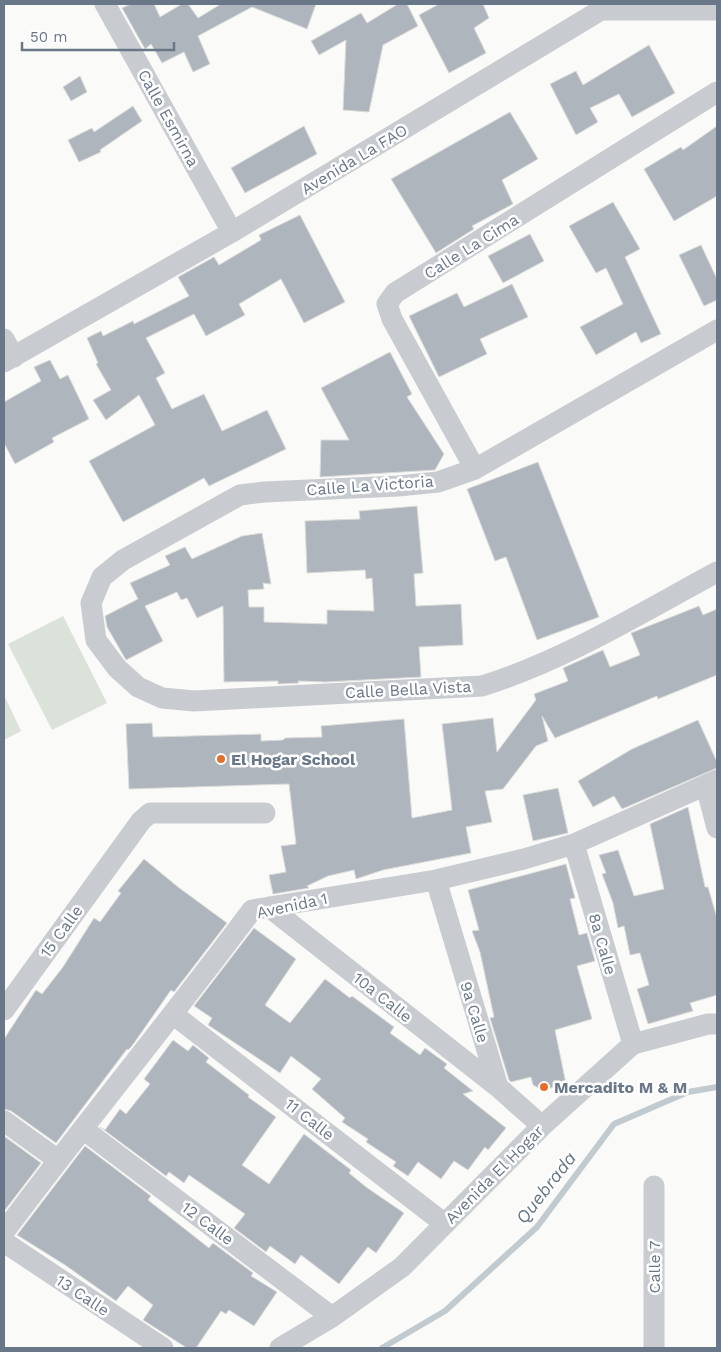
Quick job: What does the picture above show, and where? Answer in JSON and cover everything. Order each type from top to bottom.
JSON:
[{"type":"street","name":"Calle Esmirna","points":[[105,4],[232,232]]},
{"type":"street","name":"Avenida La FAO","points":[[7,352],[232,232],[599,7],[717,10]]},
{"type":"street","name":"Calle La Cima","points":[[475,469],[392,319],[387,304],[395,293],[717,92]]},
{"type":"street","name":"Calle La Victoria","points":[[96,640],[91,604],[102,577],[123,560],[240,495],[438,482],[475,469],[717,330]]},
{"type":"street","name":"Calle Bella Vista","points":[[96,640],[117,668],[138,687],[162,698],[194,701],[482,686],[516,675],[595,637],[717,572]]},
{"type":"street","points":[[711,783],[717,828]]},
{"type":"street","name":"Avenida 1","points":[[4,1232],[58,1160],[174,1015],[252,910],[436,880],[524,859],[574,844],[711,783]]},
{"type":"street","name":"15 Calle","points":[[4,1010],[118,852],[141,821],[150,813],[265,813]]},
{"type":"street","name":"8a Calle","points":[[574,844],[633,1044]]},
{"type":"street","name":"9a Calle","points":[[436,880],[498,1087]]},
{"type":"street","name":"10a Calle","points":[[269,907],[498,1087]]},
{"type":"street","name":"11 Calle","points":[[174,1015],[445,1224]]},
{"type":"street","name":"Avenida El Hogar","points":[[280,1348],[332,1318],[402,1267],[542,1126],[633,1044],[708,1024],[717,1024]]},
{"type":"street","points":[[498,1087],[542,1126]]},
{"type":"street","points":[[4,1121],[58,1160]]},
{"type":"street","name":"12 Calle","points":[[83,1129],[332,1318]]},
{"type":"street","name":"Calle 7","points":[[654,1186],[654,1348]]},
{"type":"street","name":"13 Calle","points":[[4,1242],[163,1348]]},
{"type":"shaded area","points":[[63,616],[107,703],[52,730],[8,644]]},
{"type":"shaded area","points":[[4,695],[21,731],[4,740]]},
{"type":"building","points":[[131,4],[154,4],[160,17],[182,4],[188,4],[198,18],[221,4],[316,4],[307,29],[252,7],[198,36],[210,64],[193,72],[184,52],[162,63],[151,44],[145,49],[122,8]]},
{"type":"building","points":[[398,4],[407,4],[418,26],[383,45],[369,112],[343,110],[346,40],[319,55],[311,41],[361,13],[367,23]]},
{"type":"building","points":[[439,4],[483,4],[489,18],[474,28],[486,53],[449,73],[419,15]]},
{"type":"building","points":[[649,45],[675,93],[632,117],[619,94],[590,108],[598,122],[576,135],[550,84],[576,71],[583,85]]},
{"type":"building","points":[[80,76],[87,92],[71,101],[63,87]]},
{"type":"building","points":[[133,106],[142,121],[100,150],[101,152],[79,162],[68,140],[92,128],[94,132]]},
{"type":"building","points":[[510,112],[538,159],[502,180],[513,204],[472,226],[474,229],[436,253],[391,179]]},
{"type":"building","points":[[304,126],[317,154],[245,193],[231,168]]},
{"type":"building","points":[[717,126],[717,196],[674,221],[644,169],[681,147],[683,150]]},
{"type":"building","points":[[613,202],[640,249],[625,257],[661,334],[641,343],[636,332],[596,355],[580,327],[623,304],[606,268],[596,273],[569,226]]},
{"type":"building","points":[[300,215],[345,302],[304,323],[281,279],[239,304],[245,315],[206,336],[194,314],[146,338],[165,373],[156,378],[172,409],[204,394],[222,431],[267,410],[286,449],[209,486],[204,478],[123,522],[89,461],[155,425],[139,395],[106,420],[93,400],[111,390],[96,364],[98,363],[87,338],[101,331],[103,336],[133,321],[134,324],[189,296],[178,277],[214,257],[219,265],[261,240],[259,235]]},
{"type":"building","points":[[530,234],[544,261],[503,283],[488,256]]},
{"type":"building","points":[[701,245],[717,279],[717,300],[704,306],[679,255]]},
{"type":"building","points":[[512,284],[528,317],[480,339],[487,354],[439,377],[409,316],[457,293],[464,307]]},
{"type":"building","points":[[390,352],[412,394],[407,397],[444,454],[435,470],[320,477],[321,440],[349,440],[321,388]]},
{"type":"building","points":[[50,360],[60,379],[68,375],[89,419],[52,438],[54,442],[15,464],[4,443],[4,402],[41,381],[34,367]]},
{"type":"building","points":[[538,462],[599,617],[537,640],[506,557],[495,561],[467,489]]},
{"type":"building","points":[[417,506],[423,573],[414,574],[416,606],[461,604],[463,645],[419,647],[421,677],[325,682],[298,681],[299,683],[278,684],[278,681],[224,682],[223,606],[197,618],[187,598],[181,600],[177,592],[145,606],[163,641],[126,660],[107,627],[105,616],[138,599],[130,583],[170,565],[165,556],[185,547],[192,559],[242,536],[262,533],[271,584],[263,583],[264,589],[248,590],[249,607],[264,607],[264,622],[327,624],[327,610],[374,611],[372,578],[366,579],[365,570],[307,573],[305,521],[360,519],[359,511]]},
{"type":"building","points":[[699,606],[703,615],[717,609],[717,675],[658,699],[657,696],[555,738],[542,716],[548,741],[536,746],[503,789],[485,791],[492,822],[466,827],[471,853],[383,870],[356,879],[354,870],[328,876],[307,886],[309,888],[273,894],[269,875],[286,872],[281,846],[296,844],[289,784],[129,789],[126,724],[152,723],[153,737],[261,734],[261,741],[322,737],[321,726],[404,719],[412,818],[452,810],[442,724],[493,718],[497,752],[536,700],[534,694],[568,681],[563,668],[603,650],[610,667],[640,655],[631,633]]},
{"type":"building","points":[[698,720],[717,762],[717,768],[622,809],[614,796],[593,807],[578,781],[632,749]]},
{"type":"building","points":[[558,788],[568,833],[533,841],[523,795]]},
{"type":"building","points":[[688,807],[705,887],[708,887],[717,918],[717,995],[690,1003],[693,1011],[648,1024],[637,989],[649,985],[640,953],[630,955],[624,926],[618,928],[613,903],[602,874],[606,873],[599,855],[618,850],[634,896],[664,889],[650,824]]},
{"type":"building","points":[[144,859],[227,923],[174,992],[171,990],[132,1046],[127,1049],[56,1143],[11,1111],[4,1109],[4,1039],[36,990],[42,994],[63,967],[94,918],[100,922],[121,893],[118,891]]},
{"type":"building","points":[[566,864],[575,898],[570,899],[579,935],[587,933],[595,961],[577,966],[592,1019],[555,1030],[566,1084],[543,1090],[533,1085],[531,1077],[511,1082],[509,1080],[490,1018],[494,1017],[480,952],[472,931],[479,930],[468,890]]},
{"type":"building","points":[[254,928],[296,959],[265,1005],[290,1023],[325,979],[394,1027],[390,1033],[420,1055],[425,1048],[447,1064],[444,1068],[473,1091],[463,1094],[506,1128],[488,1150],[485,1147],[468,1170],[454,1161],[441,1179],[418,1162],[408,1176],[393,1166],[396,1162],[366,1142],[368,1139],[342,1122],[345,1118],[312,1089],[321,1079],[291,1056],[280,1073],[208,1025],[212,1018],[194,1006]]},
{"type":"building","points":[[173,1040],[188,1051],[193,1045],[209,1058],[206,1062],[249,1095],[248,1097],[276,1117],[242,1165],[269,1184],[304,1134],[351,1170],[349,1173],[366,1187],[404,1213],[376,1253],[368,1247],[339,1284],[301,1255],[295,1264],[270,1246],[266,1252],[234,1228],[245,1214],[189,1175],[184,1183],[169,1172],[166,1176],[100,1127],[105,1130],[120,1109],[126,1114],[150,1084],[144,1079]]},
{"type":"building","points":[[4,1136],[41,1163],[5,1210],[4,1210]]},
{"type":"building","points":[[85,1146],[151,1196],[148,1200],[209,1248],[213,1243],[253,1273],[251,1276],[277,1292],[254,1326],[229,1310],[226,1314],[221,1311],[196,1348],[187,1348],[143,1320],[153,1305],[128,1286],[116,1301],[65,1265],[17,1235]]},
{"type":"waterway","name":"Quebrada","points":[[382,1348],[445,1311],[537,1227],[614,1124],[688,1092],[717,1087]]},
{"type":"place","name":"El Hogar School","points":[[221,759]]},
{"type":"place","name":"Mercadito M & M","points":[[544,1087]]}]
